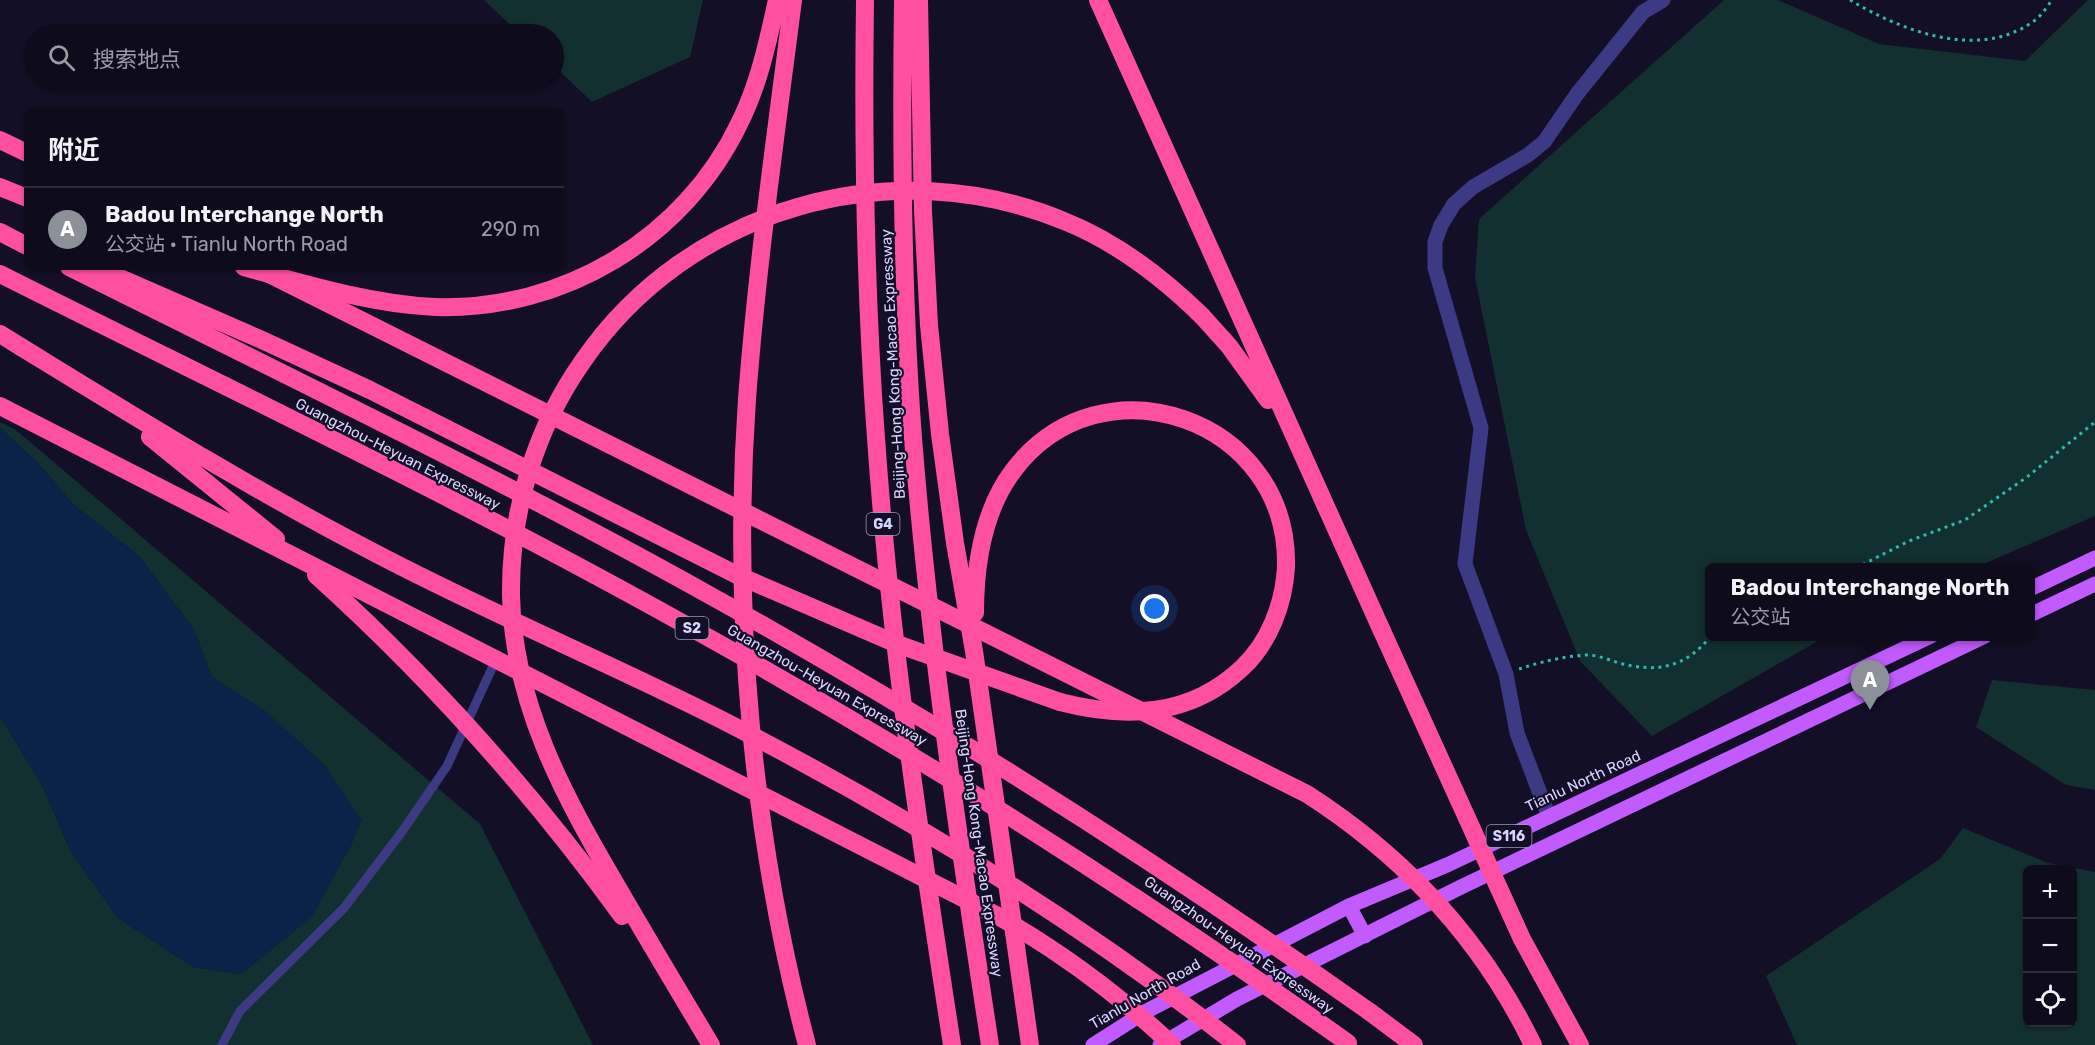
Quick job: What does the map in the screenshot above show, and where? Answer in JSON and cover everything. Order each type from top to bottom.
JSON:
[{"type":"highway","points":[[257,270],[405,304],[463,307],[521,299],[576,280],[628,253],[673,216],[706,178],[727,147],[752,95],[777,0]]},
{"type":"highway","points":[[793,0],[753,323],[745,458],[743,559],[748,672],[760,795],[785,950],[807,1045]]},
{"type":"highway","name":"Beijing-Hong Kong-Macao Expressway","points":[[865,0],[865,217],[878,461],[897,660],[952,1045]]},
{"type":"highway","name":"Beijing-Hong Kong-Macao Expressway","points":[[903,0],[903,216],[913,436],[935,656],[989,1040]]},
{"type":"highway","points":[[919,0],[922,200],[929,325],[955,543],[974,651],[1030,1045]]},
{"type":"highway","points":[[1098,0],[1522,939],[1580,1045]]},
{"type":"highway","points":[[0,140],[24,152]]},
{"type":"highway","points":[[0,187],[24,197]]},
{"type":"highway","points":[[711,1045],[610,874],[562,787],[535,726],[518,662],[511,585],[515,530],[522,497],[542,434],[579,366],[612,323],[635,299],[678,264],[715,240],[755,221],[807,203],[872,191],[938,190],[1003,201],[1056,218],[1125,253],[1178,292],[1229,346],[1277,413],[1316,485]]},
{"type":"highway","points":[[0,231],[24,238]]},
{"type":"highway","points":[[0,231],[24,244]]},
{"type":"highway","name":"Guangzhou-Heyuan Expressway","points":[[75,270],[606,538],[830,663],[941,728],[1158,866],[1414,1045]]},
{"type":"highway","points":[[102,270],[369,390],[737,575],[897,644],[1060,702],[1120,713],[1149,712],[1178,706],[1214,690],[1230,679],[1257,650],[1276,616],[1285,577],[1286,558],[1280,518],[1273,500],[1252,466],[1231,445],[1207,428],[1170,414],[1131,410],[1111,411],[1064,427],[1025,456],[1002,488],[987,525],[978,563],[974,651]]},
{"type":"highway","points":[[261,270],[1307,794],[1371,839],[1429,892],[1485,961],[1533,1045]]},
{"type":"highway","name":"Guangzhou-Heyuan Expressway","points":[[0,274],[474,513],[731,650],[922,761],[1030,828],[1138,897],[1351,1045]]},
{"type":"highway","points":[[0,334],[208,461],[333,531],[460,596],[717,718],[884,808],[965,856],[1124,960],[1238,1045]]},
{"type":"highway","points":[[21,347],[143,432],[216,488],[277,540],[395,650],[451,707],[556,829],[652,957],[711,1045]]},
{"type":"highway","points":[[0,406],[996,915],[1071,961],[1133,1008],[1172,1045]]},
{"type":"main road","points":[[2035,587],[2095,558]]},
{"type":"main road","points":[[2035,613],[2095,584]]},
{"type":"main road","name":"Tianlu North Road","points":[[1093,1045],[1175,995],[1349,906],[1447,865],[1920,641]]},
{"type":"main road","name":"S116","points":[[1160,1045],[1237,999],[1459,888],[1974,641]]},
{"type":"main road","points":[[1447,865],[1459,888]]},
{"type":"main road","points":[[1349,906],[1365,936]]},
{"type":"street","points":[[1549,817],[1517,733],[1506,674],[1465,564],[1481,428],[1435,268],[1435,242],[1441,225],[1454,204],[1473,187],[1527,155],[1544,142],[1577,94],[1643,12],[1663,0]]},
{"type":"lane","points":[[222,1045],[240,1011],[344,908],[401,833],[447,766],[493,666]]},
{"type":"path","points":[[1850,0],[1905,27],[1953,40],[1981,40],[2018,32],[2037,20],[2052,0]]},
{"type":"path","points":[[1864,563],[1965,520],[2027,477],[2095,422]]},
{"type":"path","points":[[1506,674],[1552,659],[1590,655],[1642,669],[1673,666],[1701,648],[1707,641]]},
{"type":"green space","points":[[484,0],[703,0],[690,57],[592,102],[564,75],[564,24],[509,24]]},
{"type":"green space","points":[[1724,0],[1778,0],[1879,44],[2025,61],[2088,0],[2095,0],[2095,516],[1985,563],[1705,563],[1705,641],[1818,641],[1652,736],[1580,661],[1526,530],[1475,277],[1479,219]]},
{"type":"green space","points":[[0,422],[16,430],[480,824],[593,1045],[0,1045],[0,716],[42,785],[71,852],[118,918],[193,967],[241,974],[311,917],[351,845],[361,820],[324,765],[265,711],[212,677],[194,630],[139,556],[73,504],[37,462],[0,428]]},
{"type":"green space","points":[[1992,680],[2095,690],[2095,790],[2066,785],[1976,727]]},
{"type":"green space","points":[[1963,828],[2048,863],[2058,865],[2023,865],[2023,1027],[2077,1027],[2077,869],[2095,872],[2095,1045],[1797,1045],[1766,976],[1940,859]]},
{"type":"water","points":[[0,428],[37,462],[73,504],[139,556],[194,630],[212,677],[265,711],[325,765],[361,820],[351,845],[312,917],[241,974],[193,967],[118,918],[71,852],[42,785],[0,716]]},
{"type":"place","name":"Badou Interchange North","points":[[1870,710]]}]
